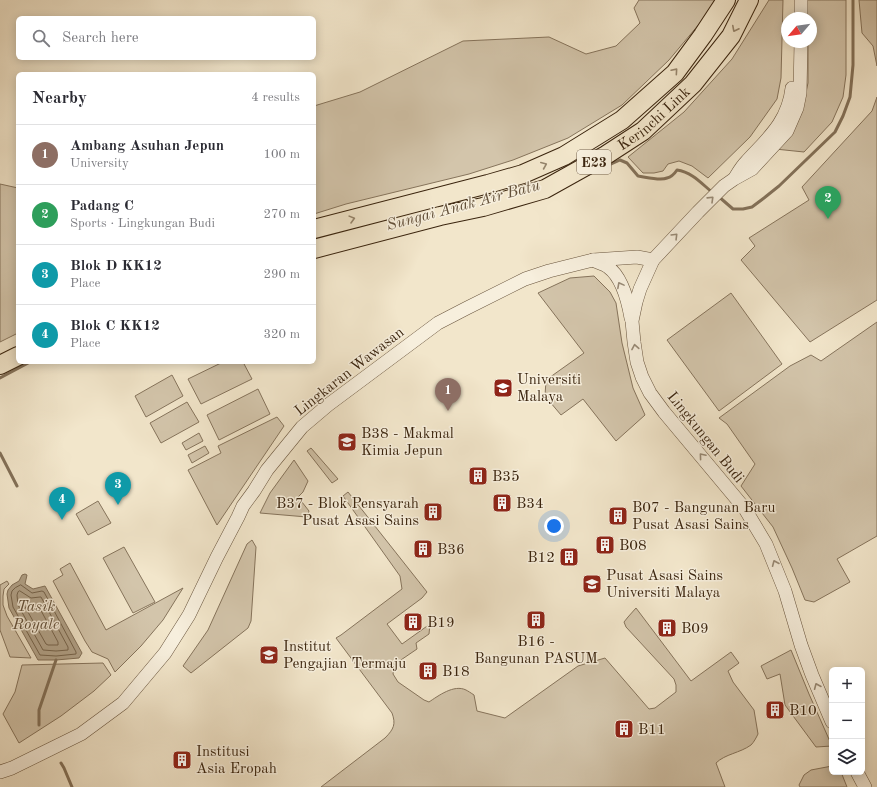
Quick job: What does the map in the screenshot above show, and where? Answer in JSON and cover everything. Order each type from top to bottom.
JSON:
[{"type":"highway","name":"Kerinchi Link","points":[[316,228],[523,174],[564,156],[622,120],[675,73],[726,0]]},
{"type":"highway","name":"Kerinchi Link","points":[[316,248],[440,216],[483,207],[545,189],[606,155],[643,131],[693,84],[731,36],[749,0]]},
{"type":"highway","points":[[0,352],[16,343]]},
{"type":"highway","points":[[0,365],[16,357]]},
{"type":"street","points":[[794,0],[794,12]]},
{"type":"street","points":[[801,0],[801,12]]},
{"type":"street","name":"Lingkungan Budi","points":[[794,48],[794,69],[789,104],[774,132],[745,162],[729,183],[698,212],[653,260],[640,289],[632,321],[637,362],[650,393],[664,412],[745,509],[766,544],[785,590],[801,645],[812,675],[829,715]]},
{"type":"street","name":"Lingkungan Budi","points":[[729,183],[752,169],[787,131],[797,108],[800,93],[801,48]]},
{"type":"street","name":"Lingkaran Wawasan","points":[[0,772],[12,768],[81,734],[122,703],[166,653],[189,615],[243,506],[267,470],[302,427],[328,405],[438,323],[525,279],[592,260],[637,257],[653,260]]},
{"type":"street","points":[[592,260],[608,267],[615,275],[626,296],[632,321]]},
{"type":"street","points":[[859,775],[865,787]]},
{"type":"shaded area","points":[[639,0],[715,0],[705,17],[669,60],[622,105],[568,138],[513,160],[469,174],[346,204],[316,213],[316,105],[360,92],[463,41],[549,37],[586,54],[616,46],[640,23],[634,8]]},
{"type":"shaded area","points":[[769,0],[783,0],[783,12],[781,12],[781,78],[777,99],[750,137],[708,178],[692,166],[679,161],[668,164],[663,171],[643,173],[628,157],[684,112],[732,59]]},
{"type":"shaded area","points":[[807,0],[846,0],[846,75],[843,97],[832,122],[804,152],[775,149],[802,110],[808,83],[808,48],[817,48],[817,12],[807,12]]},
{"type":"shaded area","points":[[859,0],[877,0],[877,66],[873,46],[862,33]]},
{"type":"shaded area","points":[[877,97],[877,300],[810,342],[741,260],[755,246],[749,238],[809,200],[802,187],[872,111]]},
{"type":"shaded area","points":[[0,184],[16,188],[16,334],[0,342]]},
{"type":"shaded area","points":[[594,276],[610,292],[616,303],[622,343],[633,388],[645,415],[616,441],[583,399],[561,415],[545,396],[546,380],[584,353],[538,293],[570,278]]},
{"type":"shaded area","points":[[731,293],[782,364],[719,411],[667,340]]},
{"type":"shaded area","points":[[877,322],[877,536],[837,559],[850,582],[814,602],[805,600],[773,527],[741,486],[755,464],[727,424],[719,418],[790,366],[811,355],[821,361]]},
{"type":"shaded area","points":[[219,364],[244,364],[252,379],[201,404],[188,379]]},
{"type":"shaded area","points":[[172,375],[183,396],[146,417],[135,396]]},
{"type":"shaded area","points":[[258,389],[270,414],[219,440],[207,415]]},
{"type":"shaded area","points":[[187,402],[199,422],[161,443],[150,423]]},
{"type":"shaded area","points":[[277,417],[284,426],[217,525],[188,470],[221,453],[218,446]]},
{"type":"shaded area","points":[[199,433],[203,441],[186,450],[182,443]]},
{"type":"shaded area","points":[[205,446],[209,453],[192,463],[188,455]]},
{"type":"shaded area","points":[[311,448],[338,479],[332,483],[307,451]]},
{"type":"shaded area","points":[[294,460],[308,481],[303,492],[298,497],[309,511],[307,517],[260,513],[270,493]]},
{"type":"shaded area","points":[[348,492],[427,592],[422,598],[387,624],[402,644],[430,624],[429,634],[416,643],[417,649],[395,664],[393,674],[398,682],[429,702],[441,694],[456,688],[466,690],[474,695],[477,711],[505,718],[578,666],[605,658],[649,709],[655,708],[676,692],[676,685],[674,679],[626,627],[624,622],[636,608],[691,681],[731,652],[739,663],[728,671],[733,682],[754,710],[758,734],[751,745],[716,763],[725,787],[321,787],[385,738],[392,729],[394,723],[392,713],[336,638],[402,589],[400,576],[343,496]]},
{"type":"shaded area","points":[[98,501],[111,523],[88,535],[76,514]]},
{"type":"shaded area","points":[[252,540],[256,547],[251,621],[248,628],[191,673],[183,666],[208,630],[247,544]]},
{"type":"shaded area","points":[[124,547],[155,602],[133,613],[103,558]]},
{"type":"shaded area","points":[[70,563],[106,630],[183,588],[163,620],[141,646],[115,672],[108,659],[92,652],[53,581],[63,575],[60,569]]},
{"type":"shaded area","points":[[7,581],[9,584],[4,589],[3,605],[7,616],[31,658],[10,657],[0,630],[0,585]]},
{"type":"shaded area","points":[[791,650],[829,739],[829,746],[816,747],[785,705],[780,674],[767,679],[761,666]]},
{"type":"shaded area","points":[[103,663],[111,675],[94,691],[61,716],[19,743],[3,714],[15,692],[22,665]]},
{"type":"shaded area","points":[[829,767],[829,775],[842,775],[847,787],[800,787],[799,785],[804,775],[811,770]]},
{"type":"water","name":"Tasik Royale","points":[[22,575],[27,575],[25,584],[33,589],[45,586],[82,653],[79,658],[38,660],[9,608],[7,594],[8,590],[12,585],[19,581]]},
{"type":"waterway","name":"Sungai Anak Air Batu","points":[[718,196],[733,209],[752,207],[779,186],[835,132],[850,97],[853,65],[853,0]]},
{"type":"waterway","name":"Sungai Anak Air Batu","points":[[589,174],[620,160],[627,163],[638,176],[664,179],[672,176],[677,170],[682,171],[696,179],[713,193]]},
{"type":"waterway","name":"Sungai Anak Air Batu","points":[[0,378],[26,364]]},
{"type":"waterway","points":[[0,453],[17,486]]},
{"type":"waterway","points":[[39,725],[39,710],[56,660]]},
{"type":"waterway","points":[[61,763],[72,787]]},
{"type":"place","name":"Padang C","points":[[828,219]]},
{"type":"place","name":"Universiti Malaya","points":[[503,388]]},
{"type":"place","name":"Ambang Asuhan Jepun","points":[[448,411]]},
{"type":"place","name":"B38 - Makmal Kimia Jepun","points":[[347,442]]},
{"type":"place","name":"B35","points":[[478,476]]},
{"type":"place","name":"B34","points":[[502,503]]},
{"type":"place","name":"Blok D KK12","points":[[118,505]]},
{"type":"place","name":"B37 - Blok Pensyarah Pusat Asasi Sains","points":[[433,512]]},
{"type":"place","name":"B07 - Bangunan Baru Pusat Asasi Sains","points":[[618,516]]},
{"type":"place","name":"Blok C KK12","points":[[62,520]]},
{"type":"place","name":"B08","points":[[605,545]]},
{"type":"place","name":"B36","points":[[423,549]]},
{"type":"place","name":"B12","points":[[569,557]]},
{"type":"place","name":"Pusat Asasi Sains Universiti Malaya","points":[[592,584]]},
{"type":"place","name":"B16 - Bangunan PASUM","points":[[536,620]]},
{"type":"place","name":"B19","points":[[413,622]]},
{"type":"place","name":"B09","points":[[667,628]]},
{"type":"place","name":"Institut Pengajian Termaju","points":[[269,655]]},
{"type":"place","name":"B18","points":[[428,671]]},
{"type":"place","name":"B10","points":[[775,710]]},
{"type":"place","name":"B11","points":[[624,729]]},
{"type":"place","name":"Institusi Asia Eropah","points":[[182,760]]}]
